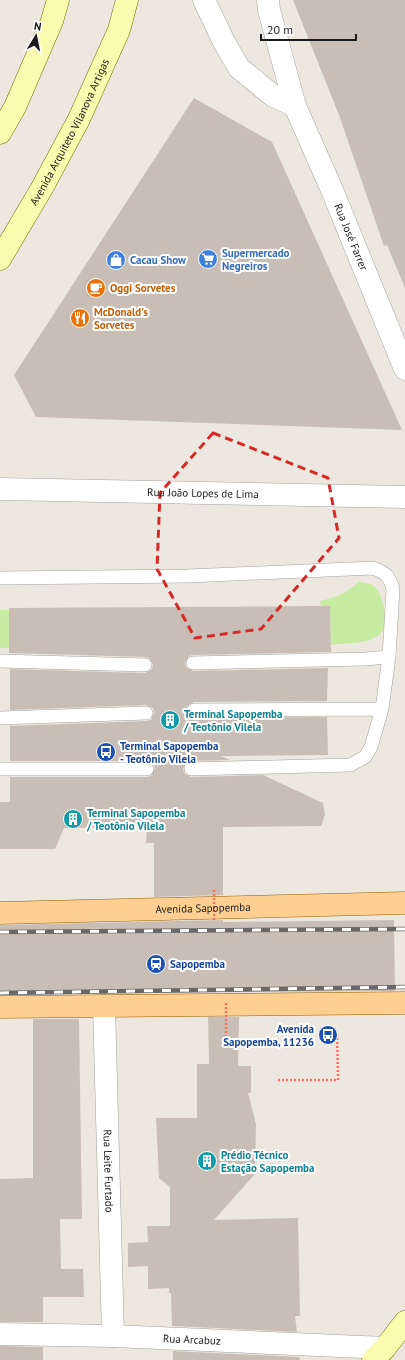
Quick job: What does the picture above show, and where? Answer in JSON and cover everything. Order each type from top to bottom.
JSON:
[{"type":"main road","points":[[0,133],[18,100],[52,21],[58,0]]},
{"type":"main road","name":"Avenida Arquiteto Vilanova Artigas","points":[[0,259],[42,188],[79,119],[119,30],[127,0]]},
{"type":"main road","name":"Avenida Sapopemba","points":[[0,913],[405,903]]},
{"type":"main road","points":[[0,1007],[405,1003]]},
{"type":"main road","points":[[379,1354],[405,1322]]},
{"type":"street","points":[[204,0],[224,42],[240,68],[272,95],[295,106]]},
{"type":"street","name":"Rua José Farrer","points":[[268,0],[269,10],[295,106],[332,190],[405,369]]},
{"type":"street","name":"Rua João Lopes de Lima","points":[[0,489],[405,497]]},
{"type":"street","name":"Rua Leite Furtado","points":[[104,1006],[113,1336]]},
{"type":"street","name":"Rua Arcabuz","points":[[0,1334],[113,1336],[379,1354]]},
{"type":"lane","points":[[1,579],[188,576],[373,568],[384,572],[390,579],[393,589],[389,657],[382,709],[371,747],[365,757],[350,765],[191,769]]},
{"type":"lane","points":[[193,663],[365,659],[389,657]]},
{"type":"lane","points":[[0,660],[145,665]]},
{"type":"lane","points":[[194,710],[382,709]]},
{"type":"lane","points":[[0,718],[146,713]]},
{"type":"lane","points":[[0,768],[147,769]]},
{"type":"path","points":[[214,890],[214,922]]},
{"type":"path","points":[[226,1003],[226,1048]]},
{"type":"path","points":[[278,1080],[338,1080],[336,1004]]},
{"type":"highlighted area","points":[[213,433],[328,478],[339,538],[261,629],[195,638],[157,569],[160,493]]},
{"type":"green space","points":[[359,582],[374,586],[381,596],[385,618],[382,631],[379,635],[369,640],[356,643],[331,645],[330,607],[321,606],[320,601],[341,594]]},
{"type":"green space","points":[[0,610],[9,610],[9,648],[0,648]]},
{"type":"building","points":[[293,0],[405,0],[405,288],[387,245],[384,246],[339,115]]},
{"type":"building","name":"Supermercado Negreiros","points":[[194,98],[272,142],[402,430],[36,417],[14,375]]},
{"type":"building","name":"Terminal Sapopemba / Teotõnio Vilela","points":[[330,606],[331,652],[193,655],[189,656],[185,663],[186,667],[193,671],[328,668],[327,701],[194,702],[187,706],[186,710],[190,717],[194,718],[327,717],[328,755],[221,756],[230,760],[190,761],[187,762],[183,769],[184,773],[191,777],[263,775],[323,803],[325,815],[321,826],[223,827],[223,895],[154,897],[154,843],[146,843],[147,827],[64,828],[55,849],[0,849],[0,802],[10,802],[10,777],[147,777],[151,776],[155,769],[154,765],[147,761],[10,761],[10,726],[146,721],[151,720],[154,713],[153,708],[146,705],[10,710],[10,669],[145,673],[152,669],[153,665],[149,658],[145,657],[9,653],[9,608]]},
{"type":"building","name":"Sapopemba","points":[[223,920],[223,922],[394,920],[395,991],[0,994],[0,925]]},
{"type":"building","points":[[208,1017],[239,1017],[238,1066],[251,1066],[251,1093],[248,1093],[256,1124],[255,1174],[214,1220],[298,1218],[300,1316],[295,1316],[297,1332],[172,1326],[171,1293],[169,1293],[169,1288],[148,1289],[148,1266],[128,1267],[128,1243],[148,1242],[147,1226],[170,1226],[170,1187],[159,1178],[156,1118],[197,1118],[197,1064],[209,1064]]},
{"type":"building","points":[[33,1019],[79,1019],[82,1219],[60,1219],[61,1269],[83,1269],[84,1297],[43,1297],[43,1322],[0,1322],[0,1179],[33,1178]]},
{"type":"building","points":[[0,1346],[43,1347],[43,1360],[0,1360]]},
{"type":"building","points":[[173,1351],[299,1357],[300,1360],[173,1360]]},
{"type":"railway","points":[[0,932],[405,929]]},
{"type":"railway","points":[[0,993],[405,987]]},
{"type":"place","name":"Supermercado Negreiros","points":[[208,259]]},
{"type":"place","name":"Cacau Show","points":[[116,260]]},
{"type":"place","name":"Oggi Sorvetes","points":[[96,288]]},
{"type":"place","name":"McDonald's Sorvetes","points":[[80,318]]},
{"type":"place","name":"Terminal Sapopemba / Teotõnio Vilela","points":[[170,720]]},
{"type":"place","name":"Terminal Sapopemba - Teotônio Vilela","points":[[106,752]]},
{"type":"place","name":"Terminal Sapopemba / Teotônio Vilela","points":[[73,819]]},
{"type":"place","name":"Sapopemba","points":[[156,964]]},
{"type":"place","name":"Avenida Sapopemba, 11236","points":[[328,1035]]},
{"type":"place","name":"Prédio Técnico Estação Sapopemba","points":[[207,1161]]}]
